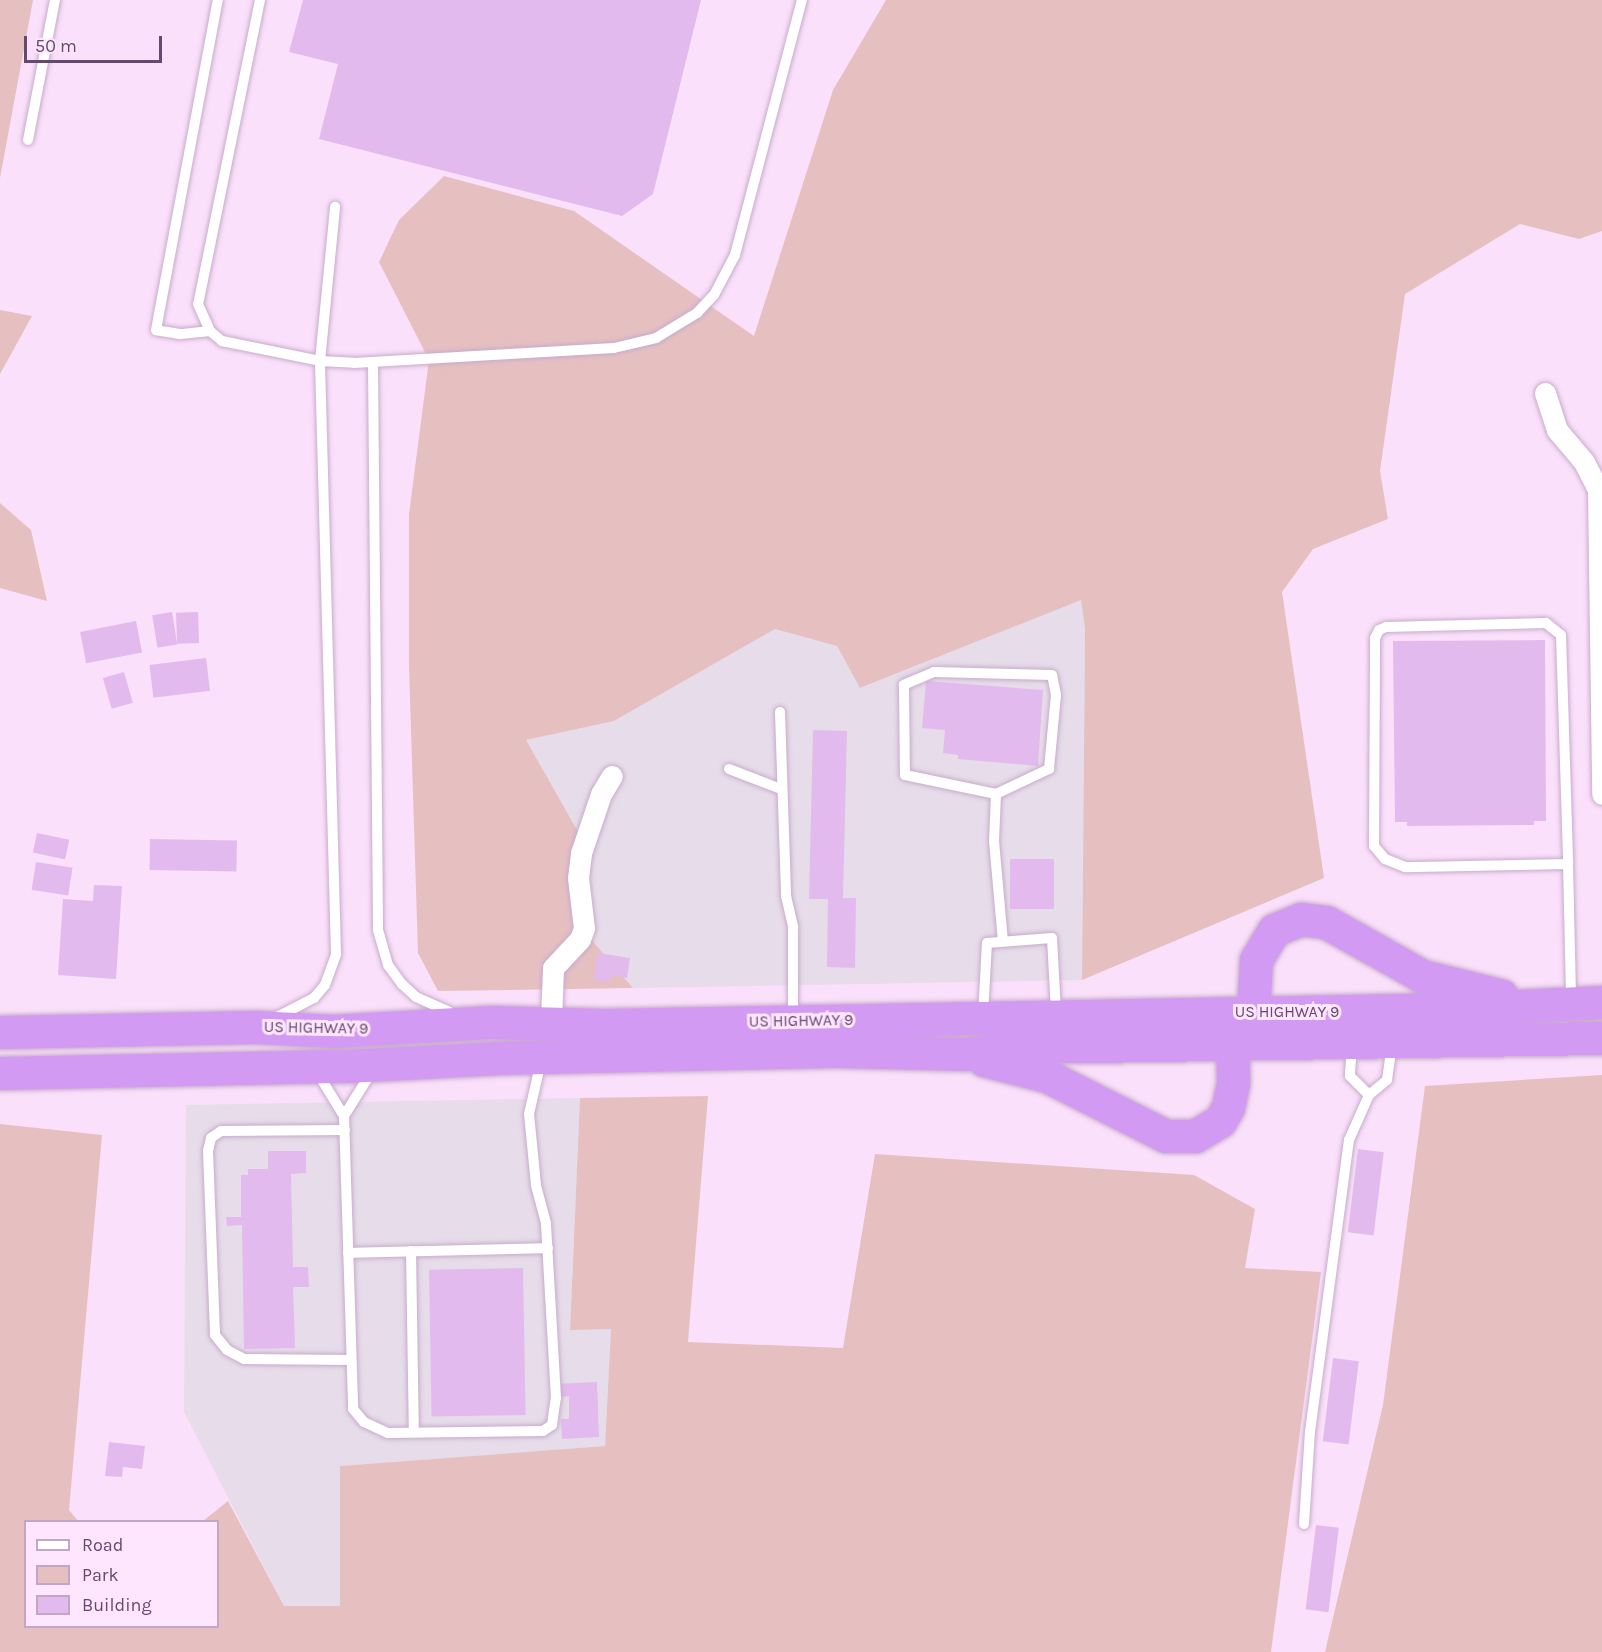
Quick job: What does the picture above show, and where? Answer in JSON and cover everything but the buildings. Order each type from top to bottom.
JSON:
[{"type":"highway","points":[[965,1054],[1047,1076],[1149,1130],[1180,1138],[1207,1131],[1220,1120],[1233,1083],[1240,1022],[1256,960],[1263,944],[1274,930],[1300,919],[1326,922],[1429,979],[1533,1003]]},
{"type":"highway","name":"US HIGHWAY 9","points":[[0,1073],[312,1067],[542,1057],[841,1051],[965,1054],[1240,1022],[1453,1010],[1533,1003],[1587,1002]]},
{"type":"highway","name":"US HIGHWAY 9","points":[[0,1032],[255,1027],[314,1031],[400,1029],[490,1022],[551,1021],[604,1025],[1056,1016],[1240,1022],[1283,1042],[1602,1038]]},
{"type":"street","points":[[1545,393],[1557,430],[1584,462],[1599,490],[1602,794]]},
{"type":"street","points":[[551,1021],[553,968],[580,939],[584,928],[578,878],[581,853],[601,794],[612,776]]},
{"type":"lane","points":[[28,140],[55,0]]},
{"type":"lane","points":[[210,331],[180,334],[156,330],[218,0]]},
{"type":"lane","points":[[260,0],[198,304],[210,331],[230,344],[320,361],[373,363],[614,348],[656,338],[697,313],[714,295],[735,255],[802,0]]},
{"type":"lane","points":[[255,1027],[314,999],[326,985],[336,954],[320,361],[335,207]]},
{"type":"lane","points":[[373,363],[378,930],[388,965],[416,997],[440,1010],[490,1022]]},
{"type":"lane","points":[[1568,864],[1405,867],[1385,860],[1374,846],[1375,638],[1386,627],[1546,623],[1561,635],[1568,864],[1587,1002]]},
{"type":"lane","points":[[934,672],[1052,675],[1056,695],[1049,769],[996,794],[905,775],[904,685],[934,672]]},
{"type":"lane","points":[[780,712],[780,789],[786,896],[793,927],[792,1021]]},
{"type":"lane","points":[[729,769],[780,789]]},
{"type":"lane","points":[[996,794],[994,841],[1003,941]]},
{"type":"lane","points":[[983,1017],[987,943],[1052,938],[1056,1016]]},
{"type":"lane","points":[[1352,1042],[1350,1076],[1368,1095]]},
{"type":"lane","points":[[1304,1524],[1310,1432],[1349,1140],[1368,1095],[1387,1080],[1392,1042]]},
{"type":"lane","points":[[312,1067],[330,1088],[344,1116],[352,1409],[364,1422],[388,1433],[543,1431],[552,1425],[556,1398],[548,1248],[529,1113],[542,1057]]},
{"type":"lane","points":[[344,1116],[376,1065]]},
{"type":"lane","points":[[345,1130],[221,1131],[212,1138],[208,1151],[214,1335],[226,1350],[244,1359],[351,1360]]},
{"type":"lane","points":[[348,1252],[548,1248]]},
{"type":"lane","points":[[411,1251],[414,1432]]},
{"type":"shaded area","points":[[1081,599],[1085,629],[1082,980],[633,988],[584,931],[526,740],[614,721],[775,629],[837,646],[861,688]]},
{"type":"shaded area","points":[[580,1098],[570,1329],[611,1329],[605,1446],[340,1466],[341,1606],[284,1606],[184,1412],[186,1105]]},
{"type":"green space","points":[[0,0],[33,0],[0,178]]},
{"type":"green space","points":[[886,0],[1602,0],[1602,231],[1579,239],[1520,224],[1405,294],[1380,471],[1388,519],[1313,549],[1282,592],[1324,878],[1082,980],[1085,629],[1081,600],[860,688],[837,646],[775,629],[614,721],[526,740],[586,846],[584,931],[633,988],[438,991],[418,953],[409,667],[409,514],[429,360],[379,262],[399,220],[444,176],[574,211],[754,336],[833,90]]},
{"type":"green space","points":[[0,310],[32,316],[0,374]]},
{"type":"green space","points":[[0,503],[31,530],[47,601],[0,588]]},
{"type":"green space","points":[[1602,1075],[1602,1652],[1325,1652],[1383,1405],[1425,1086]]},
{"type":"green space","points":[[708,1096],[688,1342],[843,1348],[875,1154],[1194,1175],[1255,1209],[1245,1268],[1321,1272],[1271,1652],[0,1652],[0,1124],[102,1135],[69,1510],[77,1520],[24,1520],[24,1628],[219,1628],[219,1520],[204,1520],[228,1501],[284,1606],[340,1606],[340,1466],[605,1446],[611,1329],[570,1330],[580,1098]]}]
